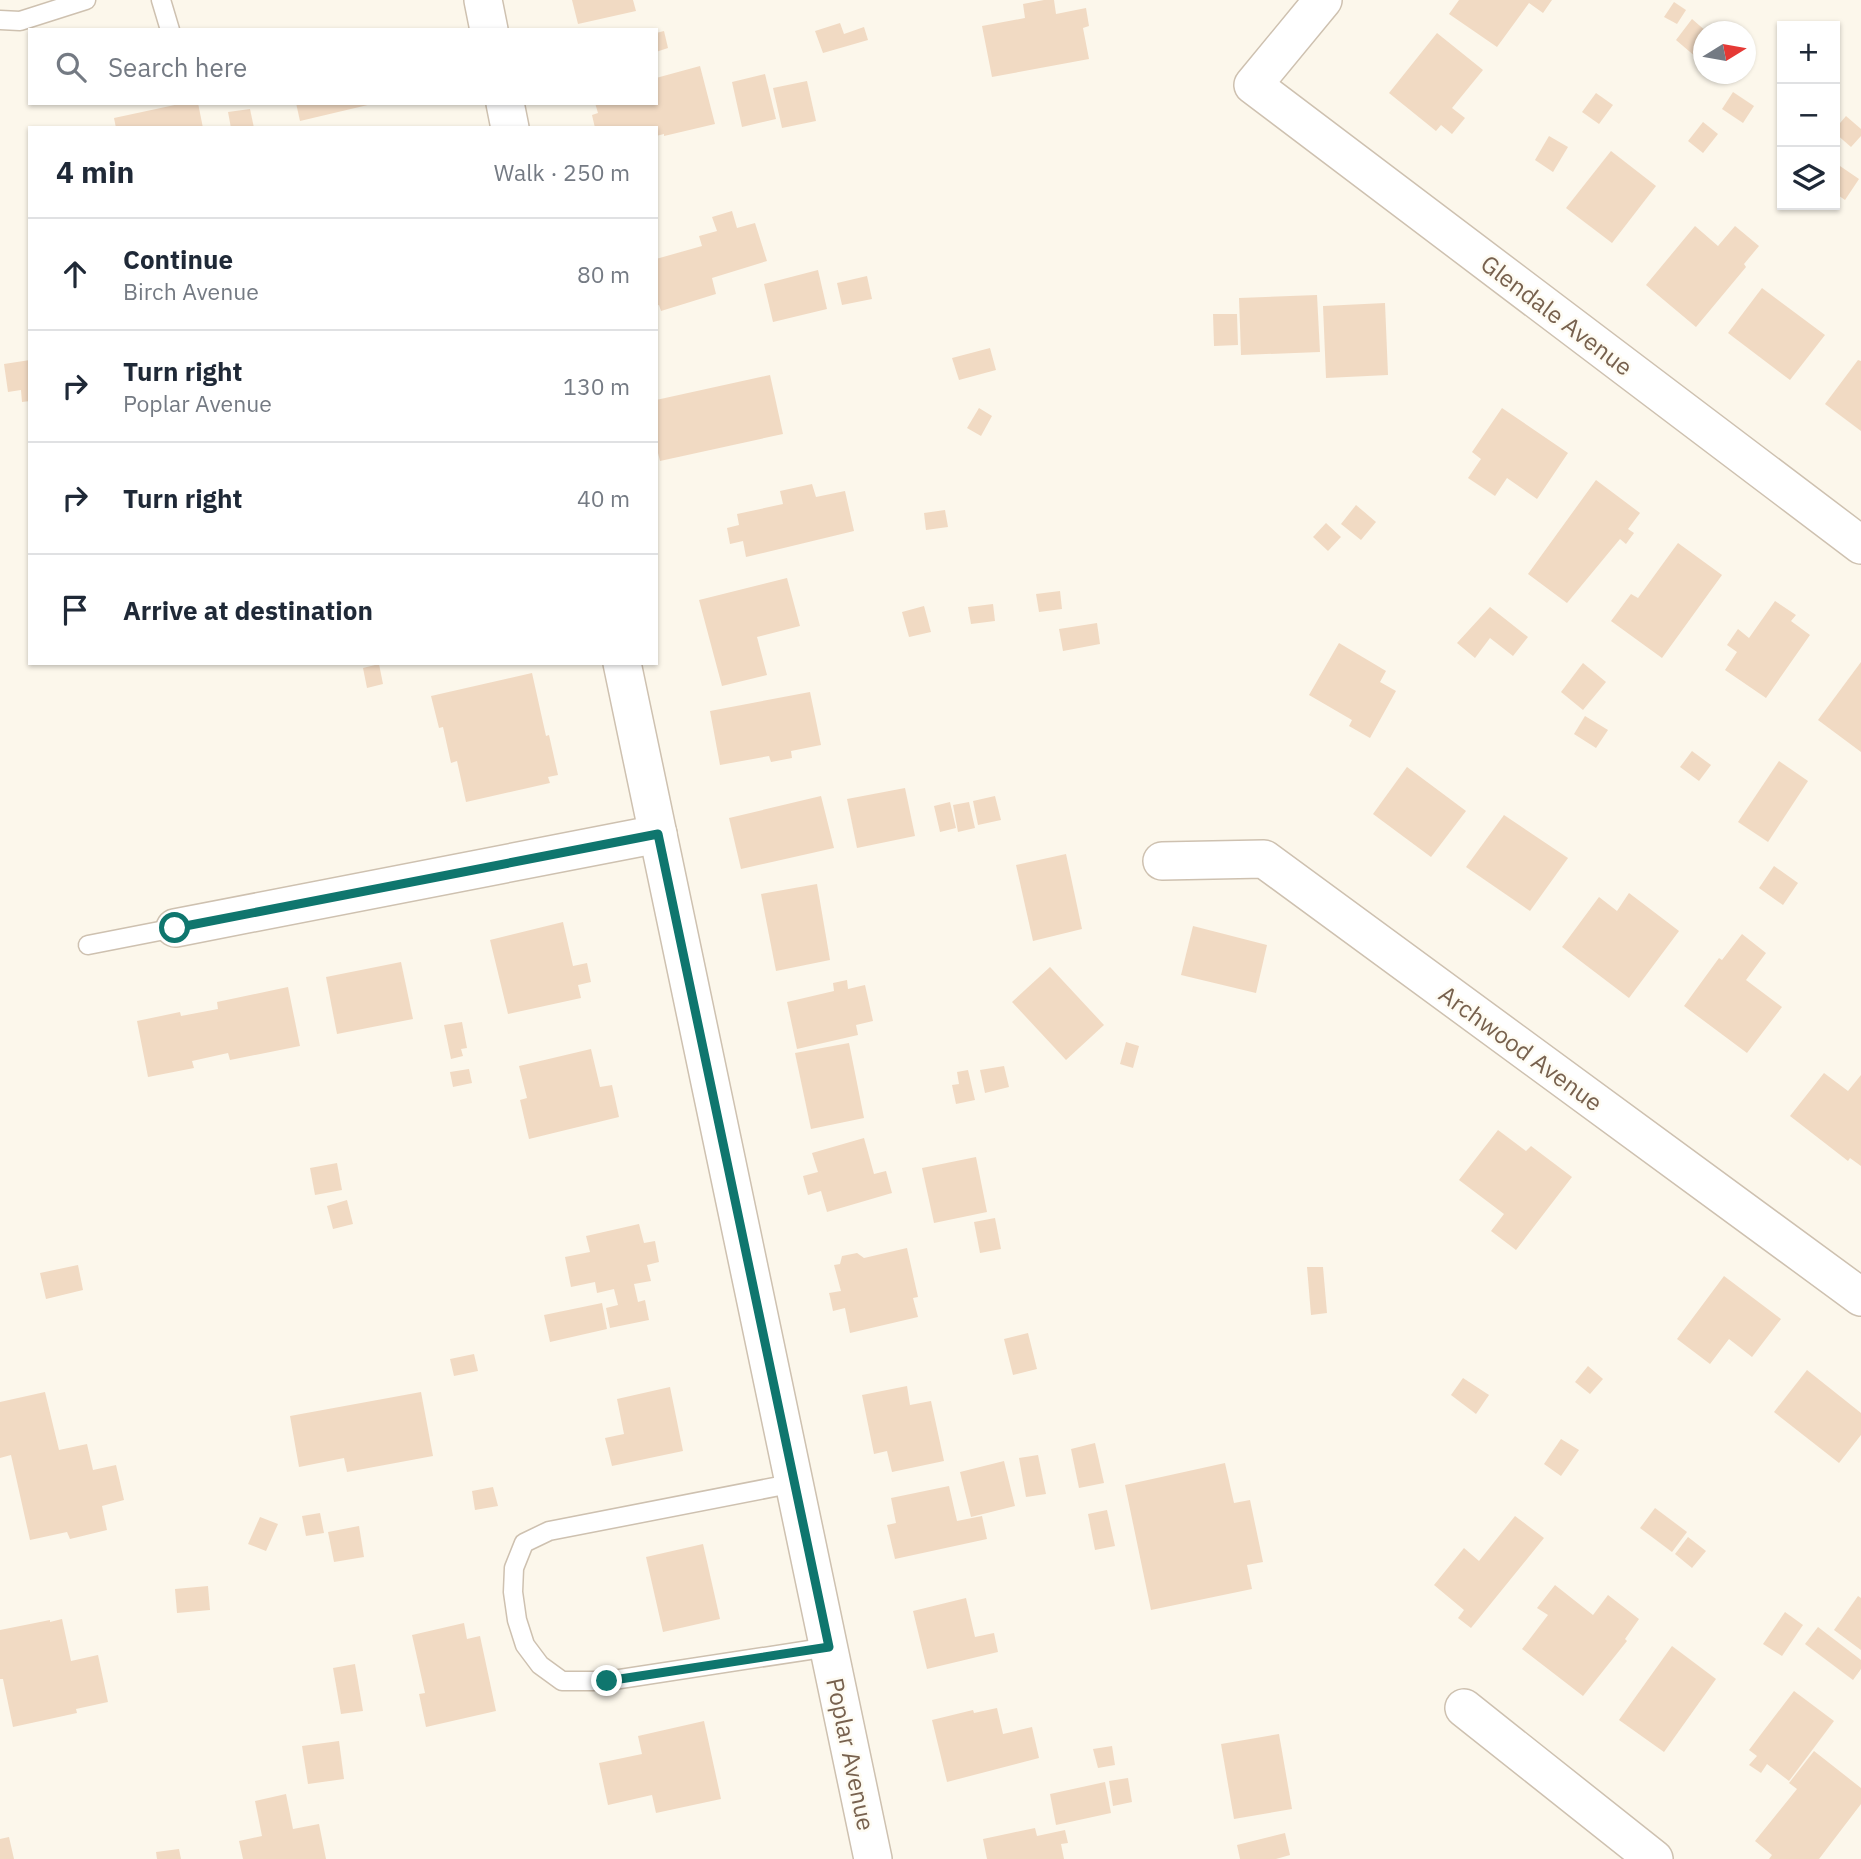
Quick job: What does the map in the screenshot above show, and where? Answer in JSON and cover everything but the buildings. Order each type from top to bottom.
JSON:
[{"type":"street","points":[[483,0],[489,28]]},
{"type":"street","name":"Glendale Avenue","points":[[1323,0],[1253,85],[1861,545]]},
{"type":"street","points":[[505,105],[510,126]]},
{"type":"street","name":"Poplar Avenue","points":[[622,665],[873,1859]]},
{"type":"street","points":[[175,928],[658,834]]},
{"type":"street","name":"Archwood Avenue","points":[[1162,861],[1264,859],[1861,1297]]},
{"type":"street","points":[[1464,1708],[1654,1859]]},
{"type":"lane","points":[[0,20],[20,21],[86,0]]},
{"type":"lane","points":[[160,0],[169,28]]},
{"type":"lane","points":[[88,945],[175,928]]},
{"type":"lane","points":[[795,1483],[549,1531],[524,1543],[514,1567],[513,1592],[517,1620],[525,1645],[540,1665],[562,1681],[607,1681],[829,1647]]},
{"type":"route","points":[[175,928],[658,834],[829,1647],[607,1681]]}]
